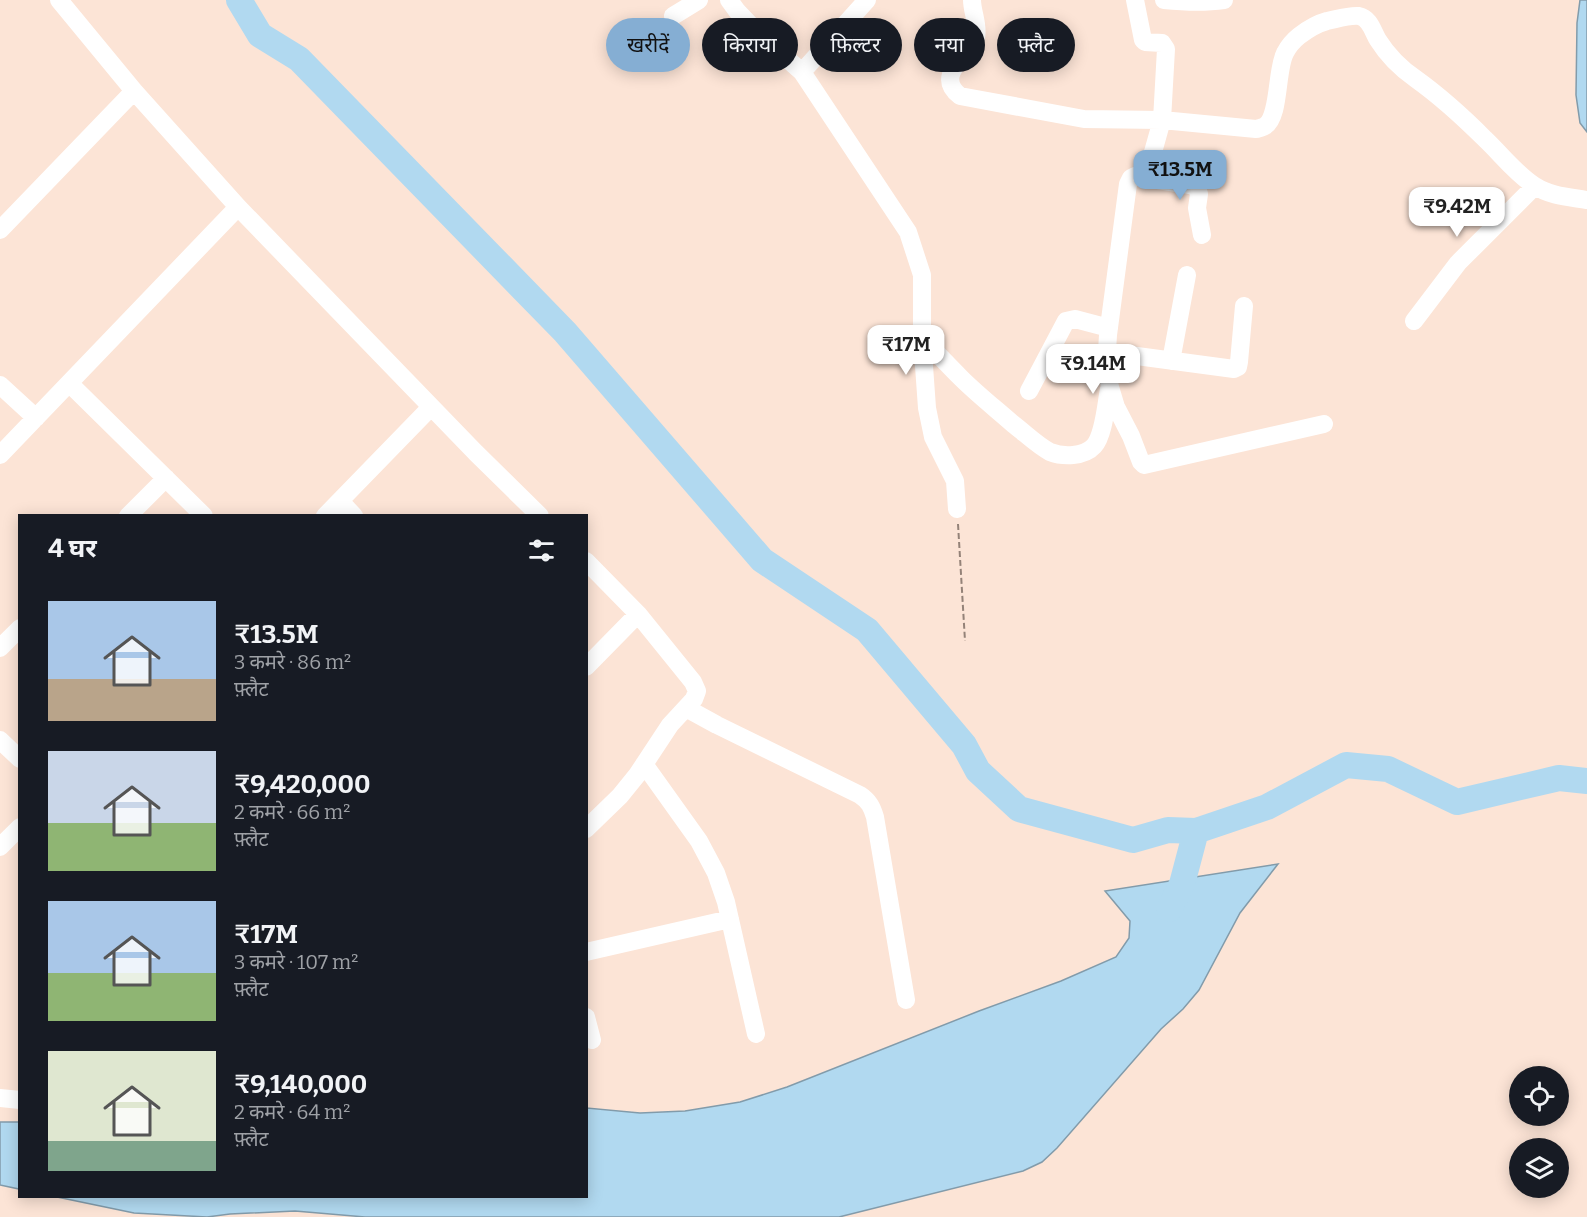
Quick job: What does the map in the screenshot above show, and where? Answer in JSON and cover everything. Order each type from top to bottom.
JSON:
[{"type":"street","points":[[59,0],[134,91],[238,207],[538,514]]},
{"type":"street","points":[[673,16],[699,0]]},
{"type":"street","points":[[729,0],[759,34],[802,72],[908,232],[922,275],[922,338],[927,408],[933,437],[955,481],[957,509]]},
{"type":"street","points":[[802,72],[867,0]]},
{"type":"street","points":[[972,0],[977,33],[951,73],[950,82],[953,90],[960,96],[1084,119],[1162,120],[1256,129],[1265,127],[1271,120],[1275,109],[1281,64],[1285,51],[1296,38],[1310,27],[1324,22],[1360,16],[1369,24],[1386,52],[1400,68],[1465,118],[1534,186],[1555,195],[1587,201]]},
{"type":"street","points":[[1134,0],[1143,40],[1162,43],[1166,49],[1162,120],[1145,178]]},
{"type":"street","points":[[1164,0],[1189,3],[1224,0]]},
{"type":"street","points":[[0,230],[134,91]]},
{"type":"street","points":[[1202,235],[1197,208],[1199,194],[1196,186],[1135,176],[1129,180],[1109,327],[1106,367],[1116,407],[1141,462],[1144,465],[1324,424]]},
{"type":"street","points":[[1414,321],[1458,263],[1534,186]]},
{"type":"street","points":[[0,455],[238,207]]},
{"type":"street","points":[[1171,361],[1186,275]]},
{"type":"street","points":[[1107,352],[1234,369],[1239,362],[1244,306]]},
{"type":"street","points":[[1029,391],[1066,321],[1075,319],[1109,327]]},
{"type":"street","points":[[922,338],[961,379],[990,405],[1034,440],[1050,451],[1061,455],[1075,455],[1089,451],[1096,445],[1101,434],[1110,387]]},
{"type":"street","points":[[69,383],[202,514]]},
{"type":"street","points":[[0,384],[36,418]]},
{"type":"street","points":[[327,514],[431,407]]},
{"type":"street","points":[[130,514],[166,478]]},
{"type":"street","points":[[340,501],[352,514]]},
{"type":"street","points":[[588,563],[638,614],[696,686],[696,696],[670,725],[620,796],[588,827]]},
{"type":"street","points":[[588,666],[638,614]]},
{"type":"street","points":[[0,648],[18,630]]},
{"type":"street","points":[[686,708],[867,800],[875,817],[906,1000]]},
{"type":"street","points":[[0,740],[18,757]]},
{"type":"street","points":[[644,764],[699,841],[716,873],[726,902],[756,1034]]},
{"type":"street","points":[[0,847],[18,829]]},
{"type":"street","points":[[588,952],[730,919]]},
{"type":"street","points":[[588,1025],[592,1040]]},
{"type":"street","points":[[0,1098],[18,1100]]},
{"type":"path","points":[[957,509],[965,641]]},
{"type":"water","points":[[1580,0],[1587,0],[1587,132],[1580,123],[1576,95],[1577,23]]},
{"type":"water","points":[[1278,864],[1240,913],[1199,990],[1161,1029],[1057,1148],[1042,1162],[1023,1171],[839,1217],[365,1217],[295,1211],[207,1217],[134,1213],[62,1198],[588,1198],[588,1108],[640,1113],[685,1111],[740,1102],[787,1087],[1061,981],[1116,957],[1129,938],[1130,921],[1105,891]]},
{"type":"water","points":[[0,1122],[18,1122],[18,1189],[0,1185]]},
{"type":"waterway","points":[[239,0],[260,35],[299,59],[565,332],[762,560],[867,630],[964,745],[978,771],[1019,809],[1133,840],[1168,830],[1196,831],[1267,807],[1346,765],[1388,769],[1457,802],[1559,778],[1587,781]]},
{"type":"waterway","points":[[1169,909],[1182,884],[1196,831]]}]
